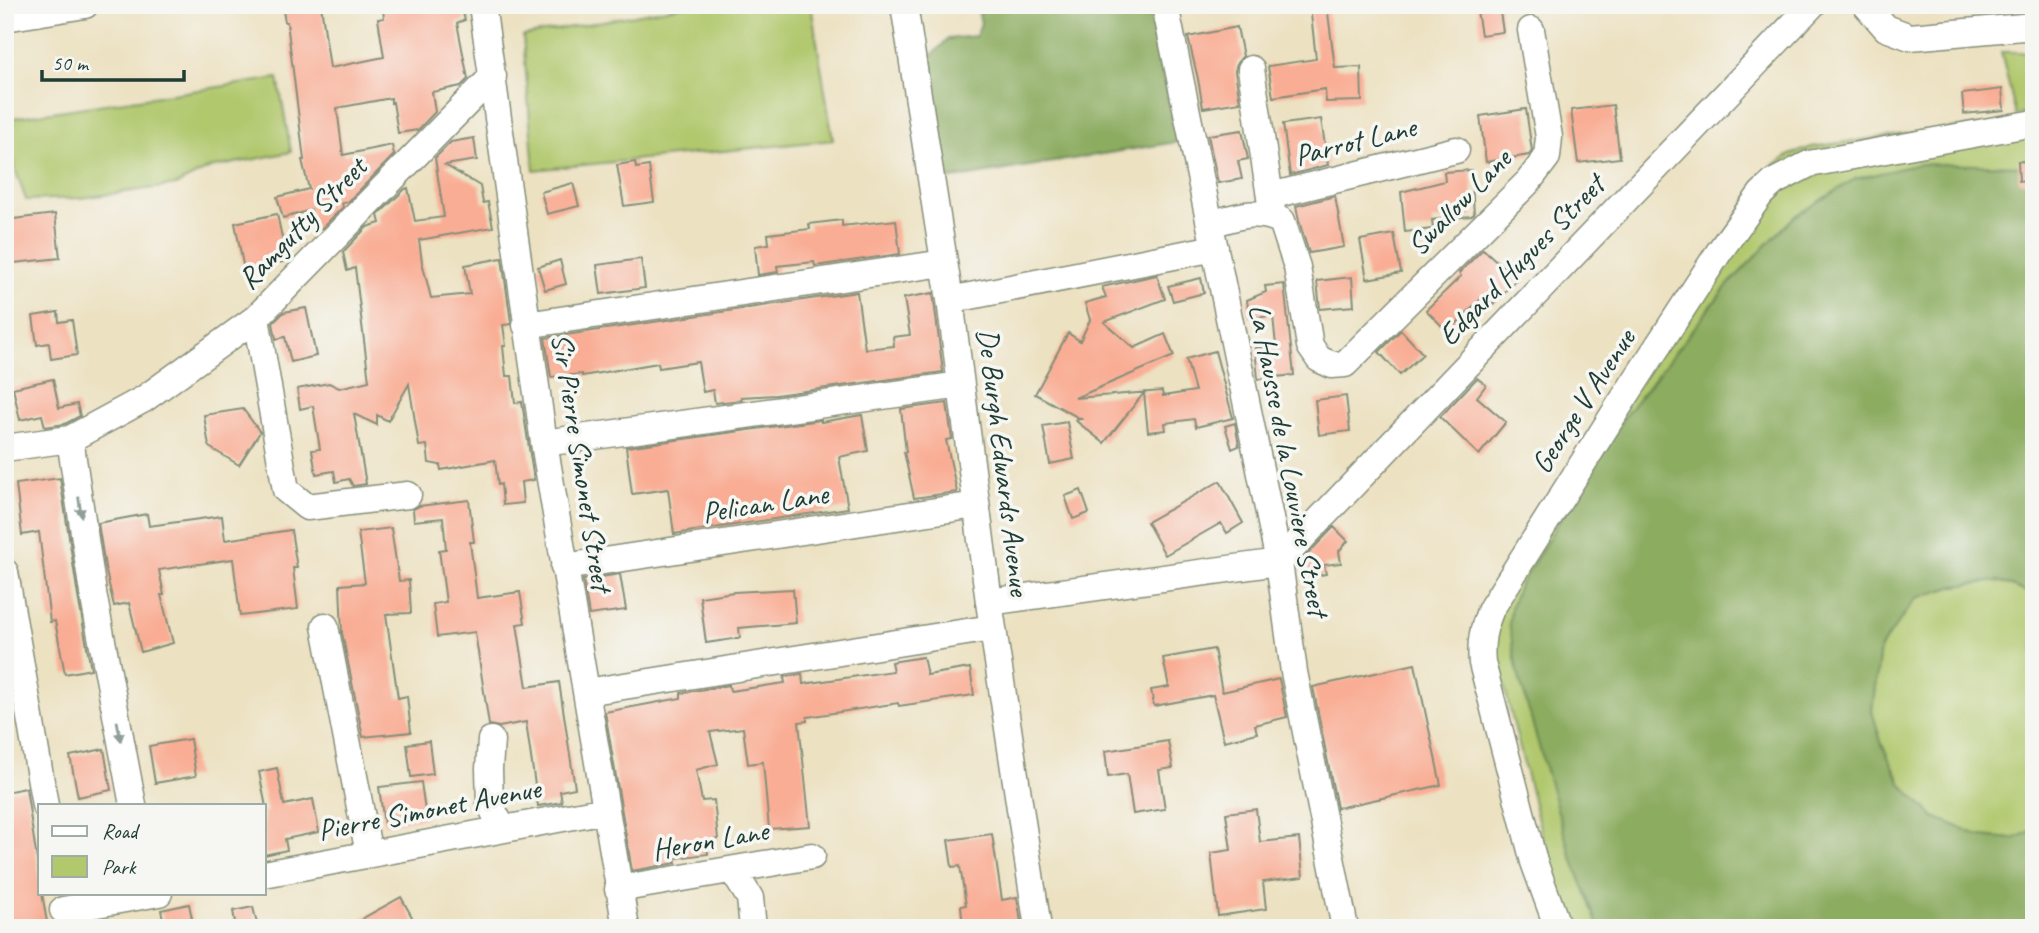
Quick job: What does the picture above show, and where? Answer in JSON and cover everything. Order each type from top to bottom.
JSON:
[{"type":"street","points":[[5,18],[50,8],[85,5]]},
{"type":"street","name":"Sir Pierre Simonet Street","points":[[482,5],[544,443],[626,928]]},
{"type":"street","name":"De Burgh Edwards Avenue","points":[[904,5],[950,300],[990,615],[1038,928]]},
{"type":"street","name":"La Hausse de la Louviere Street","points":[[1165,5],[1279,562],[1294,672],[1345,928]]},
{"type":"street","name":"Edgard Hugues Street","points":[[1279,562],[1812,5]]},
{"type":"street","points":[[1866,5],[1886,28],[1910,37],[2034,26]]},
{"type":"street","name":"Swallow Lane","points":[[1275,211],[1297,267],[1310,346],[1319,359],[1332,365],[1345,363],[1528,182],[1547,157],[1549,137],[1531,30]]},
{"type":"street","points":[[1251,69],[1275,211]]},
{"type":"street","name":"Ramgutty Street","points":[[70,439],[144,399],[256,318],[493,76]]},
{"type":"street","name":"George V Avenue","points":[[1558,928],[1534,862],[1482,663],[1480,645],[1483,626],[1491,609],[1719,252],[1761,194],[1774,182],[1809,164],[2034,123]]},
{"type":"street","name":"Parrot Lane","points":[[950,300],[1212,236],[1243,215],[1268,214],[1456,150]]},
{"type":"street","points":[[526,326],[944,262]]},
{"type":"street","points":[[256,318],[286,490],[307,507],[408,495]]},
{"type":"street","points":[[544,443],[961,385]]},
{"type":"street","points":[[5,448],[70,439],[93,593],[133,804]]},
{"type":"street","name":"Pelican Lane","points":[[564,567],[976,505]]},
{"type":"street","points":[[586,692],[1279,562]]},
{"type":"street","points":[[5,572],[45,804]]},
{"type":"street","points":[[325,626],[369,854]]},
{"type":"street","points":[[491,740],[491,804],[502,828]]},
{"type":"street","name":"Pierre Simonet Avenue","points":[[266,874],[606,810]]},
{"type":"street","name":"Heron Lane","points":[[618,890],[812,856]]},
{"type":"street","points":[[733,871],[750,898],[753,928]]},
{"type":"street","points":[[63,910],[148,894]]},
{"type":"green space","points":[[688,5],[811,5],[833,140],[534,170],[523,36]]},
{"type":"green space","points":[[977,5],[1089,5],[1091,18],[1148,5],[1177,142],[944,180],[928,59],[948,39],[976,36],[981,23]]},
{"type":"green space","points":[[2001,52],[2034,52],[2034,113],[2016,115]]},
{"type":"green space","points":[[278,78],[291,152],[210,168],[176,185],[81,198],[26,200],[12,160],[5,161],[5,119]]},
{"type":"green space","points":[[2034,120],[2034,166],[1794,217],[1728,285],[1624,417],[1569,850],[1599,928],[1573,928],[1549,863],[1489,619],[1759,181],[1774,165],[1790,155],[1812,147]]},
{"type":"green space","points":[[1919,164],[2034,166],[2034,595],[1999,581],[1955,586],[1916,598],[1880,648],[1872,711],[1882,745],[1902,785],[1934,817],[1980,836],[2013,839],[2034,830],[2034,928],[1599,928],[1569,850],[1517,670],[1509,623],[1518,588],[1624,417],[1728,285],[1794,217],[1855,179]]},
{"type":"green space","points":[[1999,581],[2034,595],[2034,830],[2013,839],[1980,836],[1934,817],[1902,785],[1882,745],[1872,711],[1880,648],[1916,598],[1955,586]]},
{"type":"building","points":[[282,5],[321,5],[330,68],[384,57],[378,19],[384,18],[383,9],[408,5],[460,5],[465,20],[457,23],[468,79],[461,86],[432,92],[435,112],[418,130],[398,133],[391,98],[337,108],[343,155],[392,145],[394,155],[348,202],[342,203],[343,207],[322,228],[315,230],[311,210],[283,218],[277,197],[309,189],[302,160],[287,22]]},
{"type":"building","points":[[1310,5],[1327,5],[1335,68],[1361,67],[1362,101],[1326,102],[1325,89],[1273,97],[1268,66],[1316,59]]},
{"type":"building","points":[[1476,5],[1499,5],[1503,32],[1481,35]]},
{"type":"building","points":[[1237,27],[1243,56],[1235,71],[1240,102],[1203,108],[1188,37]]},
{"type":"building","points":[[2002,89],[2004,110],[1964,114],[1962,94]]},
{"type":"building","points":[[1613,105],[1620,158],[1578,163],[1571,110]]},
{"type":"building","points":[[1526,109],[1532,151],[1529,155],[1486,162],[1480,116]]},
{"type":"building","points":[[1321,119],[1328,165],[1290,175],[1283,124]]},
{"type":"building","points":[[1242,130],[1248,159],[1238,161],[1242,179],[1218,183],[1208,135]]},
{"type":"building","points":[[474,138],[477,160],[445,165],[480,186],[483,203],[488,202],[493,227],[419,240],[422,262],[431,298],[470,294],[465,265],[502,258],[511,322],[503,325],[506,376],[512,376],[515,403],[522,402],[534,480],[521,482],[523,503],[503,505],[495,460],[441,470],[440,465],[429,463],[427,445],[419,446],[409,384],[388,421],[377,415],[377,425],[354,414],[366,484],[353,486],[349,479],[336,482],[334,471],[316,474],[312,450],[320,449],[313,406],[300,409],[297,389],[329,383],[339,388],[369,381],[355,268],[347,271],[343,252],[367,227],[380,223],[378,215],[405,189],[408,188],[415,221],[444,217],[435,158],[451,142]]},
{"type":"building","points":[[2018,161],[2034,162],[2034,184],[2019,181]]},
{"type":"building","points":[[635,162],[636,168],[649,166],[654,202],[624,206],[617,165]]},
{"type":"building","points":[[1471,170],[1474,214],[1432,220],[1433,229],[1405,232],[1401,192],[1445,181],[1444,172]]},
{"type":"building","points":[[573,183],[579,206],[547,214],[541,192]]},
{"type":"building","points":[[1335,196],[1344,247],[1309,253],[1296,206]]},
{"type":"building","points":[[55,214],[60,258],[5,264],[5,220]]},
{"type":"building","points":[[277,214],[287,261],[244,270],[235,223]]},
{"type":"building","points":[[842,220],[842,226],[896,220],[900,254],[815,266],[814,262],[777,266],[778,272],[758,275],[755,246],[769,244],[768,234],[810,229],[809,224]]},
{"type":"building","points":[[1394,234],[1401,273],[1367,279],[1360,240]]},
{"type":"building","points":[[1483,249],[1517,279],[1493,304],[1484,296],[1448,332],[1426,310],[1461,276],[1459,273]]},
{"type":"building","points":[[641,259],[645,288],[601,294],[597,265]]},
{"type":"building","points":[[560,260],[566,284],[545,290],[538,267]]},
{"type":"building","points":[[1157,275],[1165,299],[1104,322],[1134,348],[1165,334],[1174,356],[1075,398],[1162,391],[1163,396],[1195,391],[1186,359],[1215,351],[1233,418],[1196,427],[1194,419],[1165,423],[1166,430],[1148,432],[1144,393],[1104,443],[1075,420],[1081,419],[1035,394],[1068,333],[1080,341],[1090,320],[1085,303],[1106,297],[1102,287]]},
{"type":"building","points":[[1352,277],[1354,306],[1320,309],[1317,281]]},
{"type":"building","points":[[1201,278],[1204,293],[1173,301],[1168,286]]},
{"type":"building","points":[[1284,284],[1294,375],[1258,379],[1255,348],[1276,346],[1273,316],[1249,318],[1247,300],[1266,292],[1265,286]]},
{"type":"building","points":[[857,292],[865,349],[894,346],[893,337],[910,335],[904,298],[933,293],[943,372],[776,395],[741,397],[742,400],[715,403],[713,390],[703,392],[698,362],[659,368],[658,363],[582,376],[551,377],[545,338]]},
{"type":"building","points":[[306,308],[316,356],[291,362],[285,337],[276,339],[273,323],[284,312]]},
{"type":"building","points":[[58,312],[59,322],[72,320],[77,355],[51,359],[49,343],[37,345],[33,316]]},
{"type":"building","points":[[1401,330],[1423,354],[1400,375],[1379,352]]},
{"type":"building","points":[[1477,378],[1486,385],[1477,397],[1506,422],[1479,455],[1440,417]]},
{"type":"building","points":[[53,379],[59,408],[77,404],[80,416],[65,424],[45,427],[42,415],[20,420],[13,388]]},
{"type":"building","points":[[1346,396],[1350,431],[1319,435],[1315,400]]},
{"type":"building","points":[[947,403],[952,439],[946,440],[957,492],[914,498],[904,452],[901,409]]},
{"type":"building","points":[[243,409],[260,432],[239,465],[209,447],[204,415]]},
{"type":"building","points":[[862,415],[868,451],[839,457],[848,508],[674,534],[668,489],[632,494],[626,447]]},
{"type":"building","points":[[1067,422],[1074,459],[1050,464],[1043,426]]},
{"type":"building","points":[[1235,423],[1239,446],[1232,449],[1225,426]]},
{"type":"building","points":[[60,478],[91,669],[65,674],[55,621],[50,622],[39,532],[22,535],[16,484]]},
{"type":"building","points":[[1220,481],[1243,523],[1227,533],[1221,523],[1165,555],[1147,522]]},
{"type":"building","points":[[1081,490],[1089,513],[1073,519],[1065,496]]},
{"type":"building","points":[[469,500],[474,542],[470,542],[477,598],[520,592],[525,623],[517,624],[527,687],[559,682],[575,788],[560,791],[562,802],[538,806],[526,722],[499,727],[489,725],[475,632],[437,637],[433,604],[446,602],[439,550],[446,549],[443,518],[414,521],[413,509]]},
{"type":"building","points":[[147,514],[149,526],[222,516],[225,540],[291,530],[297,568],[293,568],[298,609],[240,616],[233,559],[159,570],[164,595],[161,595],[173,643],[141,652],[129,603],[114,606],[98,523]]},
{"type":"building","points":[[1334,527],[1348,541],[1339,551],[1341,563],[1324,565],[1326,574],[1304,578],[1301,561]]},
{"type":"building","points":[[391,528],[399,581],[409,580],[411,613],[386,614],[398,698],[407,696],[411,732],[363,737],[342,633],[340,585],[365,583],[358,532]]},
{"type":"building","points":[[620,574],[626,610],[589,615],[583,580]]},
{"type":"building","points":[[793,589],[796,623],[739,628],[740,638],[706,643],[700,597]]},
{"type":"building","points":[[1214,649],[1222,692],[1279,679],[1287,717],[1255,725],[1257,733],[1224,741],[1213,695],[1154,706],[1151,690],[1169,687],[1163,658]]},
{"type":"building","points":[[923,657],[927,675],[970,668],[974,695],[807,717],[807,721],[799,722],[810,826],[769,829],[763,762],[748,764],[743,728],[710,732],[718,764],[696,770],[702,801],[714,800],[718,839],[706,841],[708,854],[675,858],[676,863],[632,871],[605,712],[681,698],[681,693],[729,685],[730,691],[785,683],[784,677],[802,674],[803,684],[893,671],[891,662]]},
{"type":"building","points":[[1415,664],[1441,785],[1337,808],[1313,687]]},
{"type":"building","points":[[190,739],[196,776],[155,783],[149,746]]},
{"type":"building","points":[[429,741],[433,774],[411,777],[407,744]]},
{"type":"building","points":[[1168,741],[1173,768],[1159,770],[1165,809],[1133,814],[1127,774],[1108,777],[1105,751]]},
{"type":"building","points":[[104,749],[111,790],[78,797],[70,756]]},
{"type":"building","points":[[277,768],[284,805],[313,799],[319,832],[285,839],[287,850],[266,855],[267,812],[259,772]]},
{"type":"building","points":[[421,782],[426,818],[384,824],[379,787]]},
{"type":"building","points":[[26,788],[38,866],[38,894],[42,894],[48,928],[5,928],[5,792]]},
{"type":"building","points":[[1256,809],[1260,842],[1299,838],[1303,877],[1263,882],[1266,909],[1218,916],[1211,853],[1231,850],[1226,813]]},
{"type":"building","points":[[992,834],[1002,900],[1017,897],[1022,928],[963,928],[961,906],[966,905],[960,866],[952,867],[948,840]]},
{"type":"building","points":[[401,897],[418,928],[369,928],[363,918]]},
{"type":"building","points":[[189,904],[194,928],[165,928],[161,910]]},
{"type":"building","points":[[253,907],[258,928],[236,928],[233,911]]}]
